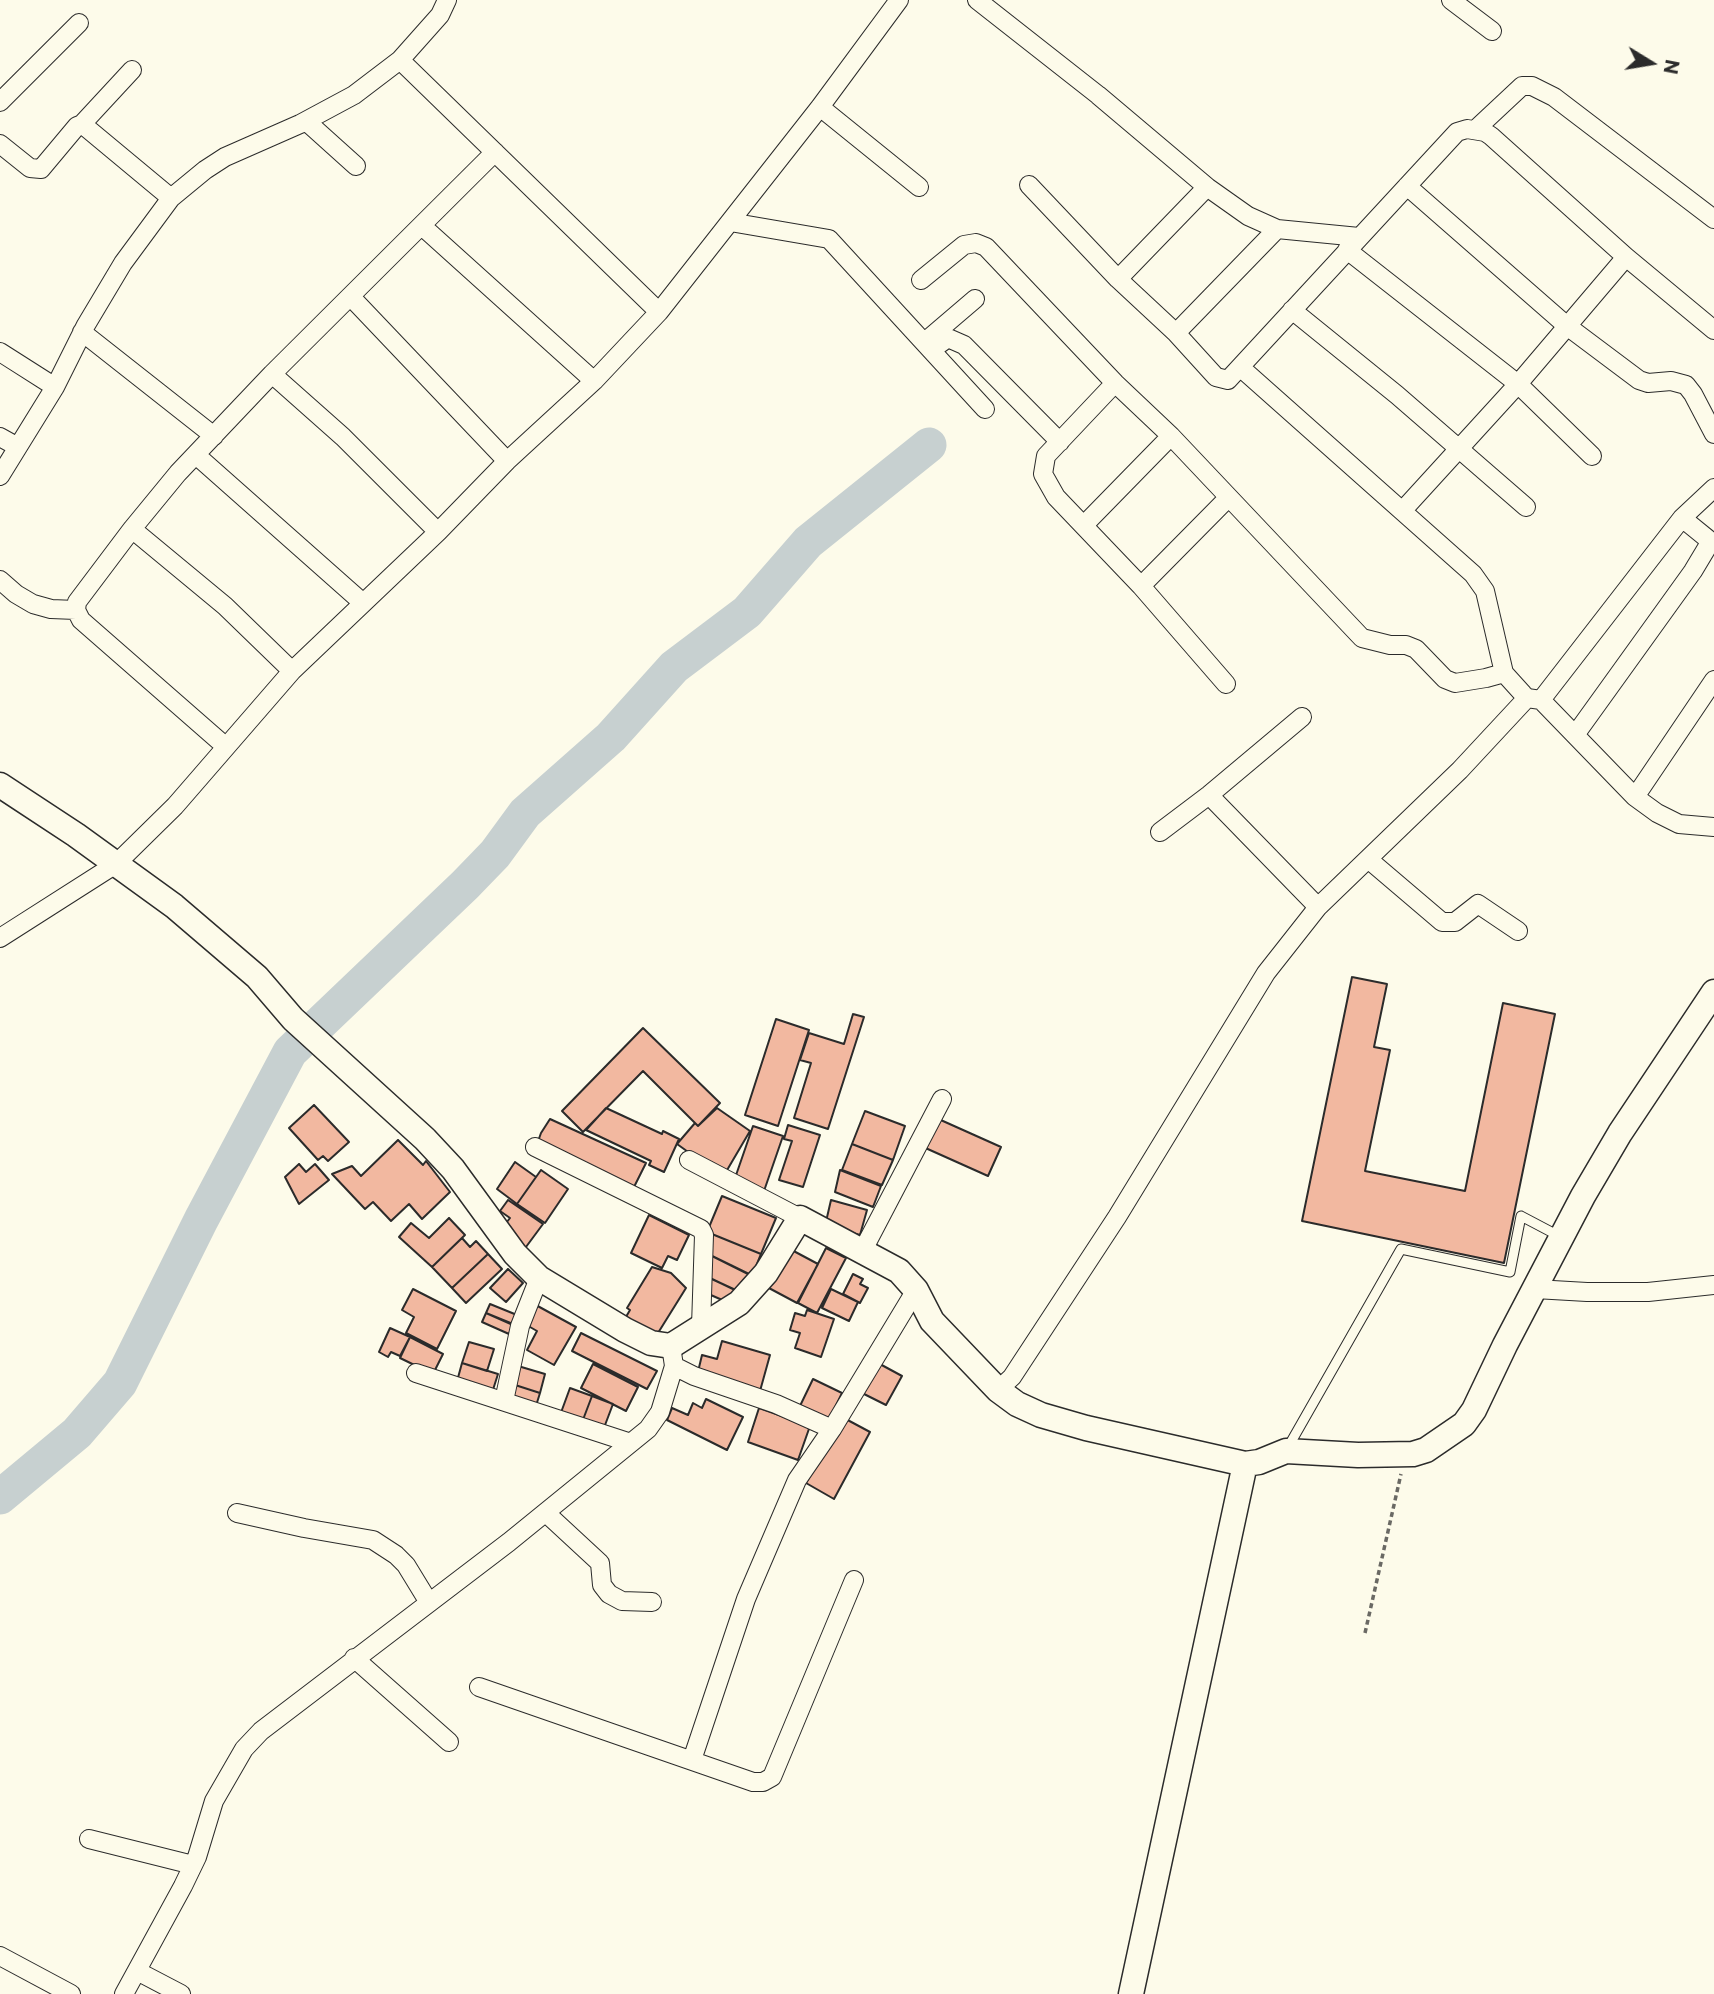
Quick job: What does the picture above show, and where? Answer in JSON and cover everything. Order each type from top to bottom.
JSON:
[{"type":"street","points":[[0,476],[55,387],[82,332],[122,263],[168,196],[225,157],[306,121],[354,95],[400,60],[440,15],[447,0]]},
{"type":"street","points":[[0,938],[116,864],[175,806],[292,671],[438,532],[507,461],[594,381],[659,312],[820,107],[899,0]]},
{"type":"street","points":[[977,0],[1098,95],[1207,187],[1248,216],[1277,229],[1353,244],[1518,384],[1592,456]]},
{"type":"street","points":[[1451,0],[1492,31]]},
{"type":"street","points":[[0,102],[79,23]]},
{"type":"street","points":[[400,60],[659,312]]},
{"type":"street","points":[[0,144],[30,168],[41,169],[77,126],[82,124],[132,69]]},
{"type":"street","points":[[1476,129],[1522,86],[1532,86],[1554,97],[1714,219]]},
{"type":"street","points":[[820,107],[919,187]]},
{"type":"street","points":[[306,121],[356,166]]},
{"type":"street","points":[[82,124],[168,196]]},
{"type":"street","points":[[1030,185],[1118,279],[1176,332],[1219,379],[1230,378],[1457,132],[1467,129],[1476,129],[1491,136],[1626,257],[1714,330]]},
{"type":"street","points":[[225,746],[81,620],[76,610],[77,603],[132,529],[196,455],[272,374],[495,152]]},
{"type":"street","points":[[1407,186],[1567,326],[1639,380],[1648,383],[1671,381],[1686,385],[1714,434]]},
{"type":"street","points":[[1118,279],[1207,187]]},
{"type":"street","points":[[730,222],[830,239],[985,409]]},
{"type":"street","points":[[422,226],[594,381]]},
{"type":"street","points":[[1176,332],[1277,229]]},
{"type":"street","points":[[921,281],[964,245],[976,243],[986,247],[1115,383],[1171,436],[1362,638],[1416,649],[1445,679],[1455,683],[1504,673]]},
{"type":"street","points":[[1403,510],[1518,384],[1626,257]]},
{"type":"street","points":[[351,297],[507,461]]},
{"type":"street","points":[[928,346],[975,299]]},
{"type":"street","points":[[1292,310],[1460,448],[1525,507]]},
{"type":"street","points":[[82,332],[214,436]]},
{"type":"street","points":[[928,346],[948,338],[964,345],[1059,442]]},
{"type":"street","points":[[0,352],[55,387]]},
{"type":"street","points":[[1240,367],[1473,574],[1485,591],[1504,673],[1575,735],[1635,797],[1679,824],[1713,826]]},
{"type":"street","points":[[272,374],[343,437],[438,532]]},
{"type":"street","points":[[1115,383],[1046,456],[1043,474],[1056,497],[1141,586],[1226,684]]},
{"type":"street","points":[[1084,525],[1171,436]]},
{"type":"street","points":[[0,437],[18,447]]},
{"type":"street","points":[[196,455],[363,603]]},
{"type":"street","points":[[998,1390],[1012,1377],[1117,1217],[1266,973],[1318,908],[1534,699],[1682,518],[1714,488]]},
{"type":"street","points":[[1141,586],[1228,498]]},
{"type":"street","points":[[1575,735],[1712,543],[1682,518]]},
{"type":"street","points":[[132,529],[225,606],[292,671]]},
{"type":"street","points":[[0,580],[16,594],[41,607],[76,610]]},
{"type":"street","points":[[1635,797],[1714,680]]},
{"type":"street","points":[[1160,832],[1302,717]]},
{"type":"street","points":[[0,785],[174,906],[257,977],[293,1019],[425,1139],[453,1169],[515,1254],[539,1278],[672,1356],[694,1376],[776,1405],[832,1429]]},
{"type":"street","points":[[1209,795],[1318,908]]},
{"type":"street","points":[[1368,859],[1441,922],[1455,922],[1478,904],[1518,931]]},
{"type":"street","points":[[689,1160],[899,1271],[916,1290],[932,1321],[998,1390],[1017,1404],[1052,1419],[1245,1464],[1259,1462],[1286,1451],[1405,1455],[1426,1450],[1464,1424],[1583,1196],[1620,1133],[1711,1002]]},
{"type":"street","points":[[863,1250],[942,1099]]},
{"type":"street","points":[[536,1147],[701,1228],[704,1236],[701,1325]]},
{"type":"street","points":[[124,1994],[193,1865],[214,1801],[244,1749],[261,1731],[546,1513],[656,1421],[672,1356],[701,1325],[739,1303],[756,1285],[800,1218]]},
{"type":"street","points":[[504,1401],[520,1326],[539,1278]]},
{"type":"street","points":[[1535,1289],[1648,1292],[1714,1285]]},
{"type":"street","points":[[692,1760],[759,1565],[797,1480],[832,1429],[916,1290]]},
{"type":"street","points":[[415,1373],[631,1443]]},
{"type":"street","points":[[1131,1994],[1245,1464]]},
{"type":"street","points":[[237,1513],[373,1540],[406,1565],[428,1601]]},
{"type":"street","points":[[546,1513],[600,1563],[603,1585],[609,1594],[622,1601],[652,1602]]},
{"type":"street","points":[[479,1687],[752,1782],[763,1782],[772,1777],[854,1580]]},
{"type":"street","points":[[354,1658],[449,1742]]},
{"type":"street","points":[[89,1839],[193,1865]]},
{"type":"street","points":[[0,1956],[71,1994]]},
{"type":"street","points":[[137,1972],[181,1994]]},
{"type":"lane","points":[[1286,1451],[1401,1249],[1510,1272],[1521,1216],[1562,1238]]},
{"type":"path","points":[[1365,1633],[1405,1455]]},
{"type":"building","points":[[1352,977],[1387,984],[1374,1047],[1390,1050],[1365,1171],[1465,1191],[1503,1003],[1555,1014],[1504,1263],[1302,1221]]},
{"type":"building","points":[[853,1014],[864,1017],[828,1129],[794,1118],[811,1063],[800,1060],[809,1033],[844,1044]]},
{"type":"building","points":[[776,1019],[809,1030],[778,1126],[745,1115]]},
{"type":"building","points":[[643,1028],[720,1103],[698,1126],[643,1071],[583,1132],[562,1111]]},
{"type":"building","points":[[314,1105],[349,1142],[328,1161],[323,1156],[318,1160],[289,1128]]},
{"type":"building","points":[[606,1108],[679,1139],[664,1172],[649,1165],[651,1161],[586,1130]]},
{"type":"building","points":[[717,1108],[750,1131],[723,1177],[677,1144],[695,1123],[698,1126]]},
{"type":"building","points":[[865,1111],[905,1126],[893,1160],[852,1144]]},
{"type":"building","points":[[934,1117],[1001,1147],[988,1176],[921,1146]]},
{"type":"building","points":[[550,1119],[646,1163],[632,1191],[536,1147]]},
{"type":"building","points":[[788,1125],[820,1135],[803,1187],[779,1180],[792,1141],[784,1139]]},
{"type":"building","points":[[753,1126],[783,1136],[764,1191],[734,1181]]},
{"type":"building","points":[[398,1140],[423,1165],[426,1161],[450,1192],[422,1219],[409,1204],[391,1221],[373,1202],[365,1209],[332,1174],[352,1166],[361,1176]]},
{"type":"building","points":[[852,1144],[893,1160],[882,1185],[842,1170]]},
{"type":"building","points":[[515,1162],[536,1177],[517,1204],[497,1189]]},
{"type":"building","points":[[299,1164],[306,1172],[315,1164],[329,1180],[299,1204],[285,1177]]},
{"type":"building","points":[[541,1170],[568,1189],[545,1223],[517,1204]]},
{"type":"building","points":[[840,1170],[881,1186],[873,1207],[835,1192]]},
{"type":"building","points":[[722,1196],[776,1218],[761,1254],[707,1232]]},
{"type":"building","points":[[508,1200],[543,1224],[523,1251],[503,1227],[510,1218],[500,1211]]},
{"type":"building","points":[[831,1200],[867,1210],[860,1235],[825,1226]]},
{"type":"building","points":[[649,1215],[689,1235],[677,1260],[668,1256],[662,1268],[631,1253]]},
{"type":"building","points":[[449,1218],[465,1235],[432,1267],[399,1237],[411,1223],[429,1238]]},
{"type":"building","points":[[707,1232],[761,1254],[752,1276],[704,1252]]},
{"type":"building","points":[[462,1238],[470,1247],[476,1241],[488,1254],[452,1288],[432,1267]]},
{"type":"building","points":[[788,1248],[818,1264],[797,1303],[767,1287]]},
{"type":"building","points":[[826,1248],[846,1258],[817,1313],[798,1303]]},
{"type":"building","points":[[706,1253],[749,1274],[740,1292],[703,1275]]},
{"type":"building","points":[[488,1254],[502,1269],[466,1303],[452,1288]]},
{"type":"building","points":[[652,1267],[671,1273],[686,1288],[653,1341],[623,1322],[630,1310],[627,1308]]},
{"type":"building","points":[[508,1269],[523,1283],[506,1302],[490,1288]]},
{"type":"building","points":[[853,1274],[863,1279],[860,1284],[868,1288],[860,1303],[843,1294]]},
{"type":"building","points":[[710,1278],[735,1290],[729,1303],[704,1292]]},
{"type":"building","points":[[413,1289],[456,1311],[437,1349],[406,1333],[414,1317],[402,1310]]},
{"type":"building","points":[[831,1289],[858,1302],[849,1321],[822,1308]]},
{"type":"building","points":[[490,1304],[517,1315],[513,1324],[486,1313]]},
{"type":"building","points":[[534,1304],[576,1327],[554,1365],[527,1350],[537,1331],[523,1323]]},
{"type":"building","points":[[807,1310],[834,1319],[821,1357],[795,1348],[800,1333],[790,1330],[795,1313],[805,1316]]},
{"type":"building","points":[[486,1313],[513,1325],[509,1334],[482,1322]]},
{"type":"building","points":[[390,1328],[410,1337],[400,1356],[391,1352],[388,1357],[379,1352]]},
{"type":"building","points":[[581,1333],[657,1371],[647,1389],[572,1351]]},
{"type":"building","points":[[410,1337],[443,1354],[433,1374],[400,1358]]},
{"type":"building","points":[[722,1341],[770,1355],[760,1391],[697,1376],[702,1355],[717,1359]]},
{"type":"building","points":[[469,1342],[494,1349],[487,1371],[462,1363]]},
{"type":"building","points":[[462,1363],[498,1374],[491,1396],[456,1385]]},
{"type":"building","points":[[878,1363],[902,1376],[886,1405],[862,1393]]},
{"type":"building","points":[[593,1364],[638,1387],[626,1411],[581,1388]]},
{"type":"building","points":[[518,1366],[545,1374],[540,1393],[512,1384]]},
{"type":"building","points":[[813,1379],[842,1393],[828,1422],[799,1408]]},
{"type":"building","points":[[512,1384],[540,1393],[535,1409],[507,1400]]},
{"type":"building","points":[[570,1388],[592,1396],[581,1425],[559,1418]]},
{"type":"building","points":[[592,1396],[613,1404],[602,1433],[581,1425]]},
{"type":"building","points":[[706,1399],[743,1417],[727,1450],[667,1420],[672,1408],[688,1415],[693,1403],[702,1408]]},
{"type":"building","points":[[759,1408],[810,1426],[798,1460],[748,1442]]},
{"type":"building","points":[[842,1417],[870,1432],[834,1499],[806,1483]]},
{"type":"waterway","points":[[0,1497],[77,1433],[120,1383],[201,1220],[290,1052],[465,885],[495,854],[525,813],[611,737],[674,667],[747,612],[808,542],[929,445]]}]
